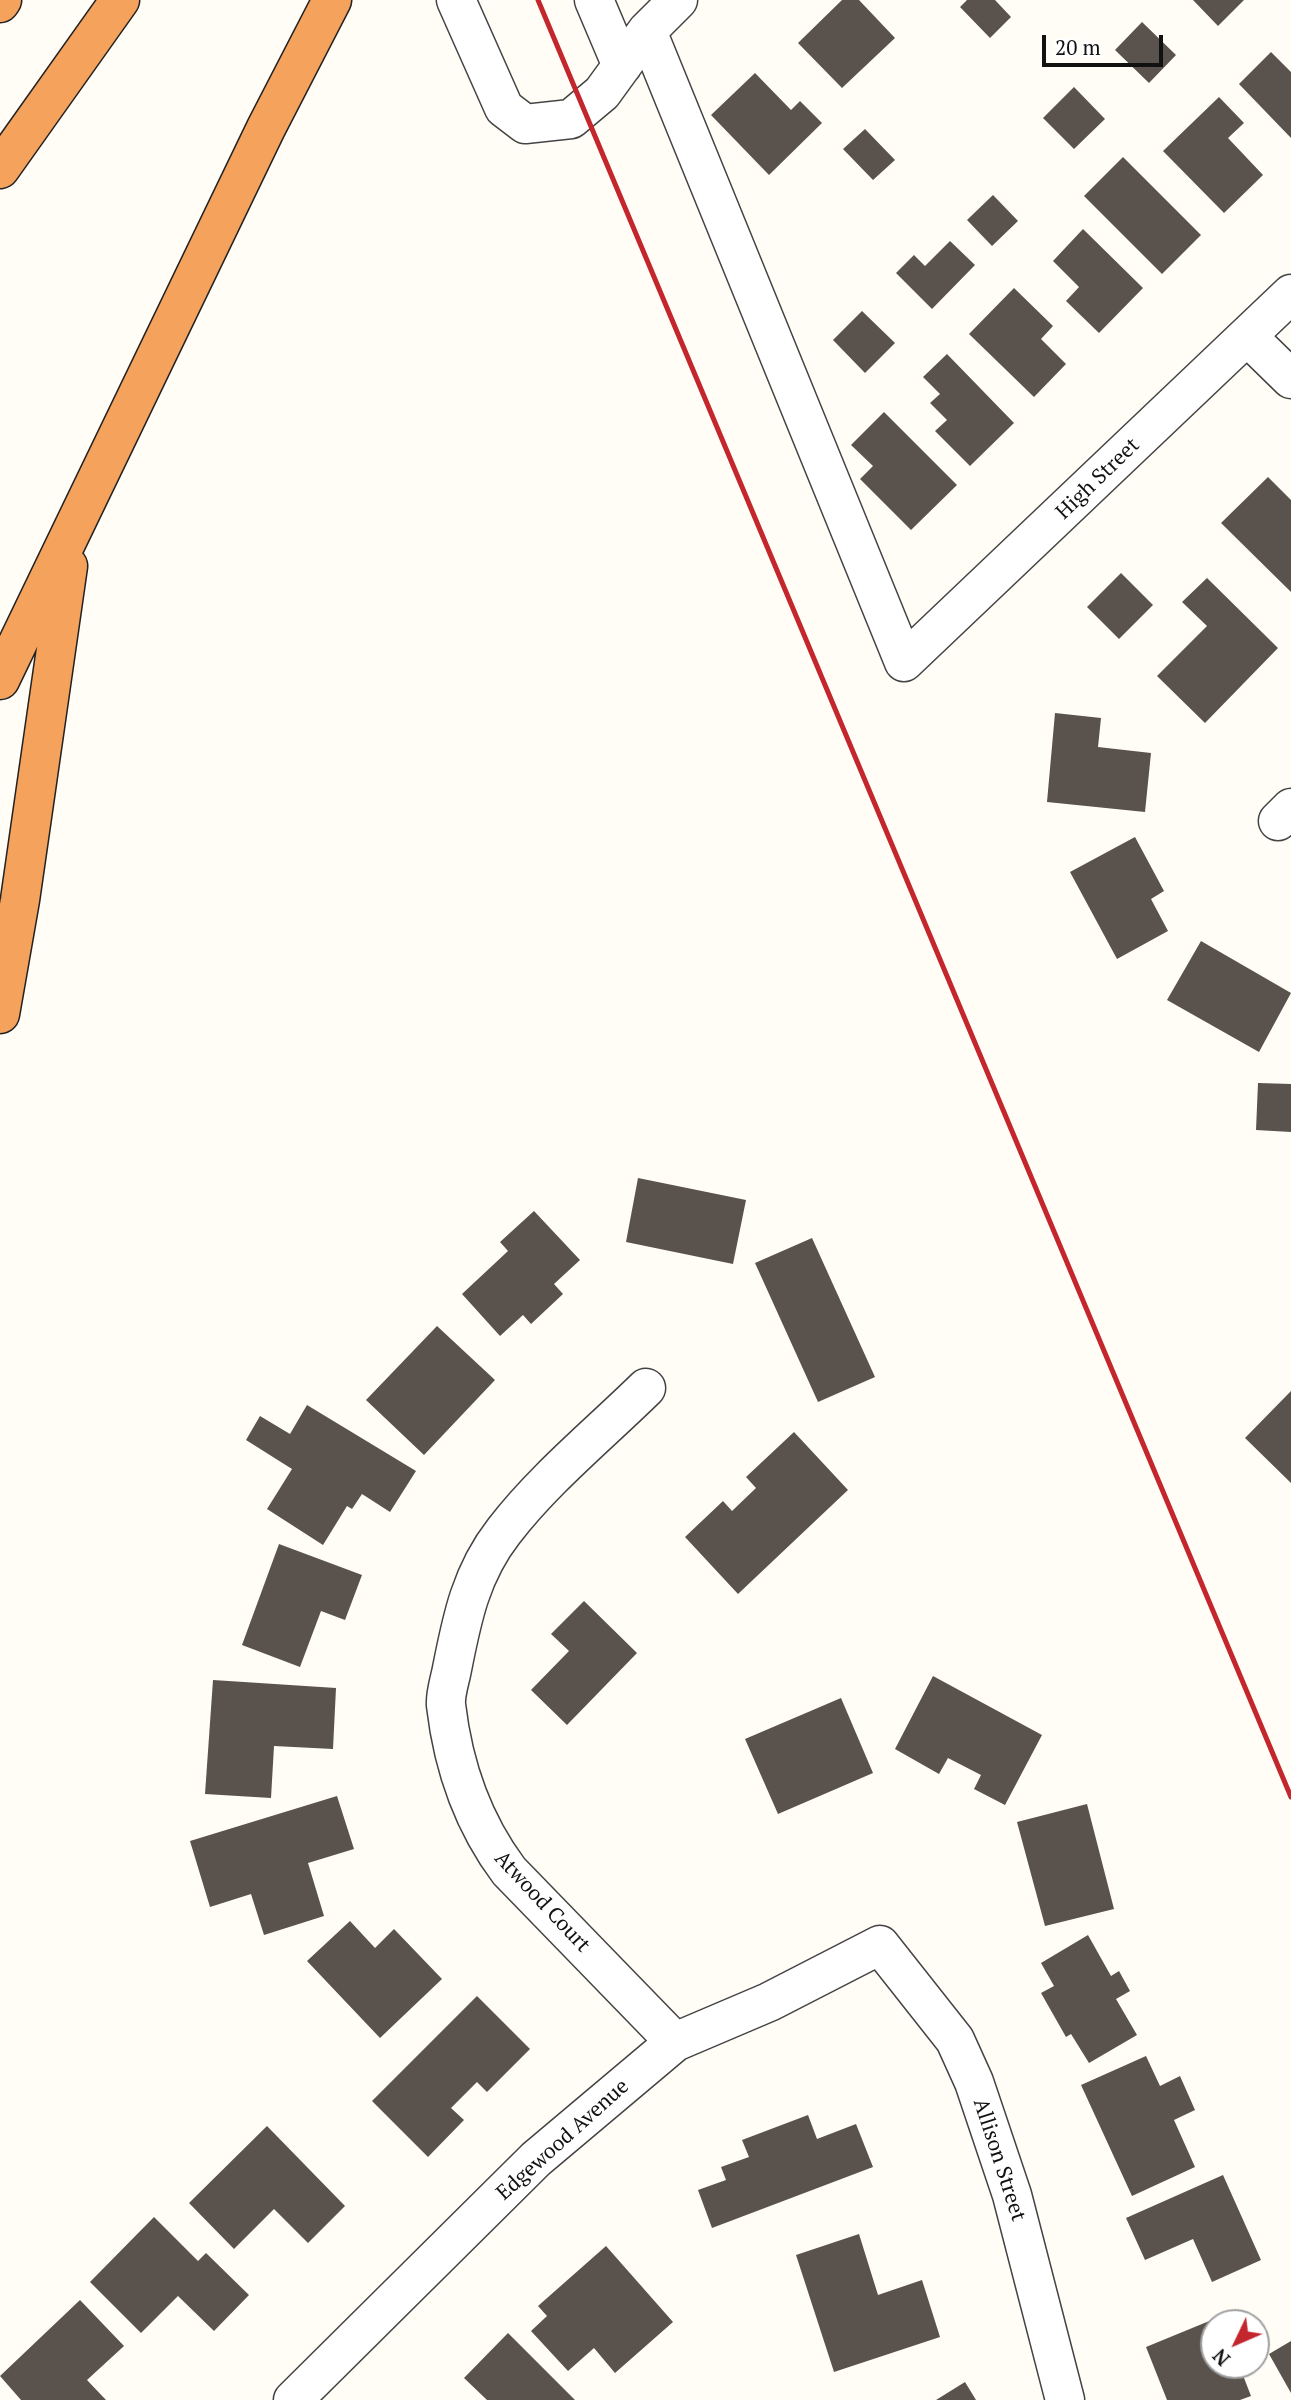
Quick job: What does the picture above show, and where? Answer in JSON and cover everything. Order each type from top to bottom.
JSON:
[{"type":"highway","points":[[0,169],[120,0]]},
{"type":"highway","points":[[0,680],[266,128],[332,0]]},
{"type":"highway","points":[[0,1014],[20,900],[74,530]]},
{"type":"street","points":[[456,0],[504,108],[525,124],[571,119],[603,93],[647,32],[678,0]]},
{"type":"street","points":[[594,0],[622,66]]},
{"type":"street","name":"High Street","points":[[647,32],[904,662],[1291,294]]},
{"type":"street","points":[[1247,337],[1291,379]]},
{"type":"street","name":"Atwood Court","points":[[646,1388],[530,1500],[487,1556],[465,1606],[446,1702],[462,1781],[476,1817],[492,1847],[509,1871],[675,2042]]},
{"type":"street","name":"Edgewood Avenue","points":[[293,2400],[536,2159],[675,2042],[769,2002],[880,1945]]},
{"type":"street","name":"Allison Street","points":[[880,1945],[955,2040],[974,2082],[1012,2195],[1065,2400]]},
{"type":"building","points":[[842,0],[859,0],[895,38],[842,88],[798,43]]},
{"type":"building","points":[[967,0],[995,0],[1011,17],[990,38],[960,7]]},
{"type":"building","points":[[1193,0],[1244,0],[1218,26]]},
{"type":"building","points":[[1142,22],[1176,55],[1149,83],[1115,50]]},
{"type":"building","points":[[1271,52],[1291,72],[1291,138],[1239,84]]},
{"type":"building","points":[[755,73],[791,110],[800,101],[822,123],[769,175],[711,115]]},
{"type":"building","points":[[1074,87],[1105,119],[1074,149],[1043,118]]},
{"type":"building","points":[[1219,97],[1244,123],[1228,138],[1263,175],[1224,213],[1163,151]]},
{"type":"building","points":[[865,129],[895,160],[873,180],[843,149]]},
{"type":"building","points":[[1123,157],[1201,235],[1162,274],[1084,196]]},
{"type":"building","points":[[993,195],[1018,221],[992,246],[967,220]]},
{"type":"building","points":[[1083,229],[1143,288],[1099,333],[1066,301],[1079,287],[1053,261]]},
{"type":"building","points":[[950,241],[975,265],[932,309],[896,273],[914,255],[925,266]]},
{"type":"building","points":[[1014,288],[1053,326],[1041,339],[1066,364],[1034,397],[969,334]]},
{"type":"building","points":[[862,311],[895,343],[865,373],[833,340]]},
{"type":"building","points":[[947,354],[1014,423],[970,466],[935,431],[947,420],[930,403],[940,394],[923,377]]},
{"type":"building","points":[[884,412],[957,485],[911,530],[860,479],[873,466],[851,445]]},
{"type":"building","points":[[1268,477],[1291,500],[1291,592],[1221,523]]},
{"type":"building","points":[[1121,573],[1153,605],[1119,639],[1087,607]]},
{"type":"building","points":[[1207,578],[1278,648],[1205,723],[1157,676],[1207,626],[1182,602]]},
{"type":"building","points":[[1055,713],[1101,718],[1098,747],[1151,753],[1145,812],[1047,802]]},
{"type":"building","points":[[1135,837],[1164,891],[1151,899],[1168,931],[1117,959],[1070,872]]},
{"type":"building","points":[[1201,941],[1291,993],[1259,1052],[1167,1000]]},
{"type":"building","points":[[1258,1083],[1291,1084],[1291,1132],[1256,1130]]},
{"type":"building","points":[[638,1178],[746,1200],[733,1264],[626,1242]]},
{"type":"building","points":[[534,1211],[580,1260],[554,1284],[563,1294],[531,1324],[523,1315],[500,1336],[462,1294],[508,1251],[500,1242]]},
{"type":"building","points":[[812,1238],[875,1377],[818,1402],[755,1263]]},
{"type":"building","points":[[437,1326],[495,1380],[424,1455],[366,1400]]},
{"type":"building","points":[[1291,1391],[1291,1483],[1245,1438]]},
{"type":"building","points":[[307,1405],[416,1471],[390,1512],[362,1494],[352,1509],[347,1506],[323,1545],[267,1509],[292,1469],[246,1440],[260,1416],[290,1434]]},
{"type":"building","points":[[794,1432],[848,1490],[738,1594],[685,1537],[723,1501],[732,1511],[756,1488],[746,1477]]},
{"type":"building","points":[[279,1544],[362,1575],[345,1620],[321,1611],[300,1667],[242,1645]]},
{"type":"building","points":[[584,1601],[637,1653],[567,1725],[531,1690],[569,1651],[551,1634]]},
{"type":"building","points":[[933,1676],[1042,1735],[1005,1805],[974,1789],[981,1775],[948,1758],[939,1774],[895,1749]]},
{"type":"building","points":[[213,1680],[336,1688],[333,1749],[274,1746],[271,1798],[205,1794]]},
{"type":"building","points":[[841,1698],[873,1773],[778,1814],[745,1739]]},
{"type":"building","points":[[337,1796],[354,1849],[308,1863],[324,1916],[264,1935],[251,1894],[210,1907],[190,1841]]},
{"type":"building","points":[[1087,1804],[1114,1909],[1045,1926],[1017,1822]]},
{"type":"building","points":[[350,1921],[375,1948],[394,1929],[442,1979],[380,2038],[307,1961]]},
{"type":"building","points":[[1088,1935],[1111,1976],[1119,1971],[1130,1991],[1116,1999],[1137,2035],[1089,2063],[1071,2034],[1066,2037],[1041,1993],[1054,1986],[1041,1963]]},
{"type":"building","points":[[477,1996],[530,2049],[487,2092],[477,2082],[451,2108],[464,2120],[428,2157],[372,2101]]},
{"type":"building","points":[[1146,2056],[1160,2086],[1180,2076],[1195,2110],[1174,2120],[1195,2167],[1132,2196],[1081,2085]]},
{"type":"building","points":[[808,2115],[817,2139],[856,2124],[873,2167],[712,2228],[698,2190],[726,2180],[721,2167],[749,2157],[742,2140]]},
{"type":"building","points":[[267,2126],[345,2206],[308,2243],[274,2209],[234,2249],[189,2203]]},
{"type":"building","points":[[1223,2175],[1261,2260],[1212,2282],[1193,2239],[1145,2260],[1126,2218]]},
{"type":"building","points":[[154,2217],[198,2261],[206,2253],[249,2295],[214,2331],[178,2296],[141,2333],[90,2282]]},
{"type":"building","points":[[859,2234],[878,2295],[922,2280],[940,2337],[834,2372],[796,2255]]},
{"type":"building","points":[[606,2246],[673,2322],[615,2373],[594,2348],[568,2371],[531,2331],[547,2316],[538,2306]]},
{"type":"building","points":[[80,2300],[124,2346],[87,2380],[106,2400],[21,2400],[0,2376]]},
{"type":"building","points":[[1200,2325],[1200,2379],[1244,2379],[1251,2396],[1240,2400],[1167,2400],[1146,2347]]},
{"type":"building","points":[[508,2333],[575,2400],[487,2400],[464,2378]]},
{"type":"building","points":[[1291,2341],[1291,2393],[1270,2356]]},
{"type":"building","points":[[965,2382],[976,2400],[936,2400]]},
{"type":"railway","points":[[538,0],[1291,1797]]}]
